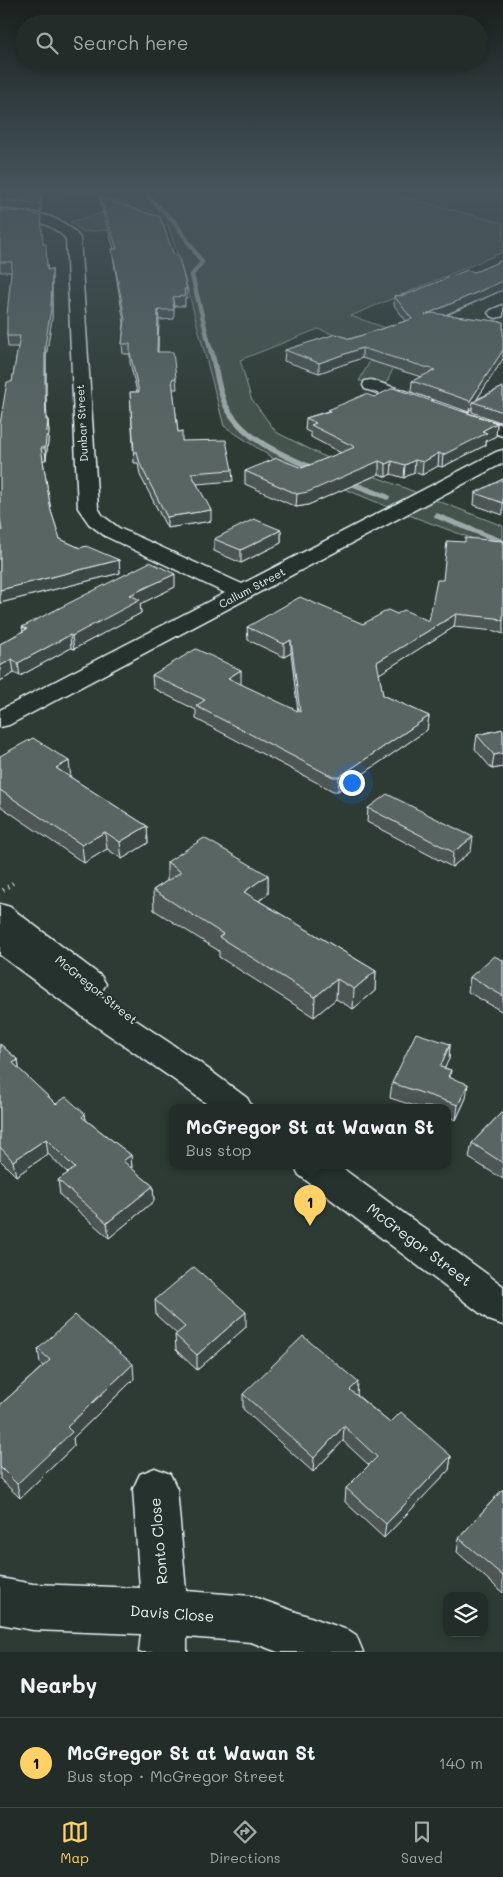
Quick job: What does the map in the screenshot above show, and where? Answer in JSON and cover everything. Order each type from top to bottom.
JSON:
[{"type":"street","name":"Dunbar Street","points":[[75,269],[88,508],[96,520],[112,532],[243,593]]},
{"type":"street","points":[[371,385],[503,431]]},
{"type":"street","name":"Callum Street","points":[[0,720],[502,458]]},
{"type":"street","name":"McGregor Street","points":[[0,914],[115,1003],[188,1072]]},
{"type":"street","name":"McGregor Street","points":[[0,940],[101,1014],[188,1072],[231,1104]]},
{"type":"street","name":"McGregor Street","points":[[317,1169],[503,1308]]},
{"type":"street","name":"Ronto Close","points":[[155,1489],[164,1632]]},
{"type":"street","name":"Davis Close","points":[[0,1601],[164,1632],[251,1619],[339,1652]]},
{"type":"path","points":[[0,891],[13,883]]},
{"type":"shaded area","points":[[182,269],[462,269],[351,316],[428,342],[400,354],[386,384],[359,381],[376,350],[318,329],[240,360],[251,398],[276,432],[327,458],[503,526],[503,550],[398,511],[277,461],[224,426]]},
{"type":"building","points":[[11,269],[52,269],[51,308],[45,346],[46,420],[48,420],[45,448],[41,448],[51,511],[60,539],[80,548],[86,546],[119,560],[0,590],[0,532],[2,531],[0,516],[0,424],[7,382],[12,382],[20,336],[7,336]]},
{"type":"building","points":[[116,269],[182,269],[187,289],[184,289],[185,296],[173,297],[174,310],[158,310],[157,352],[173,352],[176,378],[172,379],[178,432],[182,431],[182,441],[226,440],[232,470],[191,473],[211,510],[167,517],[140,464],[137,452],[134,452],[130,392],[139,392],[130,353],[130,344],[122,344],[125,319]]},
{"type":"building","points":[[482,269],[503,269],[503,281],[425,315],[431,313],[503,322],[503,350],[470,401],[412,381],[435,370],[362,348],[319,363],[285,350],[336,334],[350,339],[412,319],[394,296],[405,295],[467,270],[475,272]]},
{"type":"building","points":[[503,387],[503,412],[473,402]]},
{"type":"building","points":[[393,388],[497,423],[482,431],[487,433],[443,455],[439,453],[423,462],[415,460],[405,465],[392,461],[386,464],[379,461],[308,492],[297,494],[245,471],[277,458],[302,468],[355,447],[311,425],[316,423],[306,418],[330,411],[328,410],[366,394],[374,397]]},
{"type":"building","points":[[503,479],[503,503],[475,493]]},
{"type":"building","points":[[254,519],[281,530],[241,550],[214,539]]},
{"type":"building","points":[[465,538],[503,541],[503,621],[496,618],[456,614],[377,662],[383,695],[429,716],[339,777],[333,777],[196,706],[205,700],[152,675],[196,649],[241,670],[228,678],[300,712],[291,640],[284,644],[247,627],[300,597],[363,624],[388,610],[397,614],[404,610],[429,621],[437,580],[443,580],[447,541],[465,542]]},
{"type":"building","points":[[150,562],[175,574],[130,595],[140,600],[72,636],[70,635],[18,663],[12,659],[0,666],[0,644],[27,629],[22,627]]},
{"type":"building","points":[[503,729],[503,753],[494,755],[477,735]]},
{"type":"building","points":[[33,738],[69,761],[56,768],[147,826],[120,842],[105,832],[82,845],[0,790],[0,756]]},
{"type":"building","points":[[387,794],[473,837],[453,852],[368,808]]},
{"type":"building","points":[[204,838],[268,875],[244,892],[376,971],[354,989],[337,979],[315,997],[219,937],[223,934],[153,890],[181,872],[167,862]]},
{"type":"building","points":[[494,956],[503,960],[503,996],[470,977]]},
{"type":"building","points":[[416,1033],[450,1044],[440,1067],[451,1070],[448,1077],[468,1084],[458,1105],[392,1083]]},
{"type":"building","points":[[0,1044],[18,1060],[13,1063],[56,1104],[66,1097],[85,1114],[82,1117],[131,1155],[123,1161],[153,1186],[107,1223],[58,1180],[75,1168],[46,1139],[13,1161],[0,1147]]},
{"type":"building","points":[[503,1111],[503,1163],[472,1143]]},
{"type":"building","points":[[194,1267],[246,1312],[197,1355],[175,1335],[185,1327],[155,1300]]},
{"type":"building","points":[[75,1315],[133,1364],[67,1427],[72,1432],[17,1484],[0,1467],[0,1405],[50,1360],[38,1349]]},
{"type":"building","points":[[303,1336],[358,1382],[350,1390],[390,1423],[401,1412],[451,1456],[386,1524],[346,1488],[377,1457],[344,1426],[314,1458],[243,1394]]},
{"type":"building","points":[[503,1489],[503,1576],[459,1538]]},
{"type":"waterway","points":[[197,269],[192,275],[211,352]]},
{"type":"waterway","points":[[211,350],[226,406],[243,429],[266,446],[319,471]]},
{"type":"waterway","points":[[345,481],[387,497]]},
{"type":"waterway","points":[[437,516],[503,542]]},
{"type":"place","name":"McGregor St at Wawan St","points":[[310,1226]]}]
